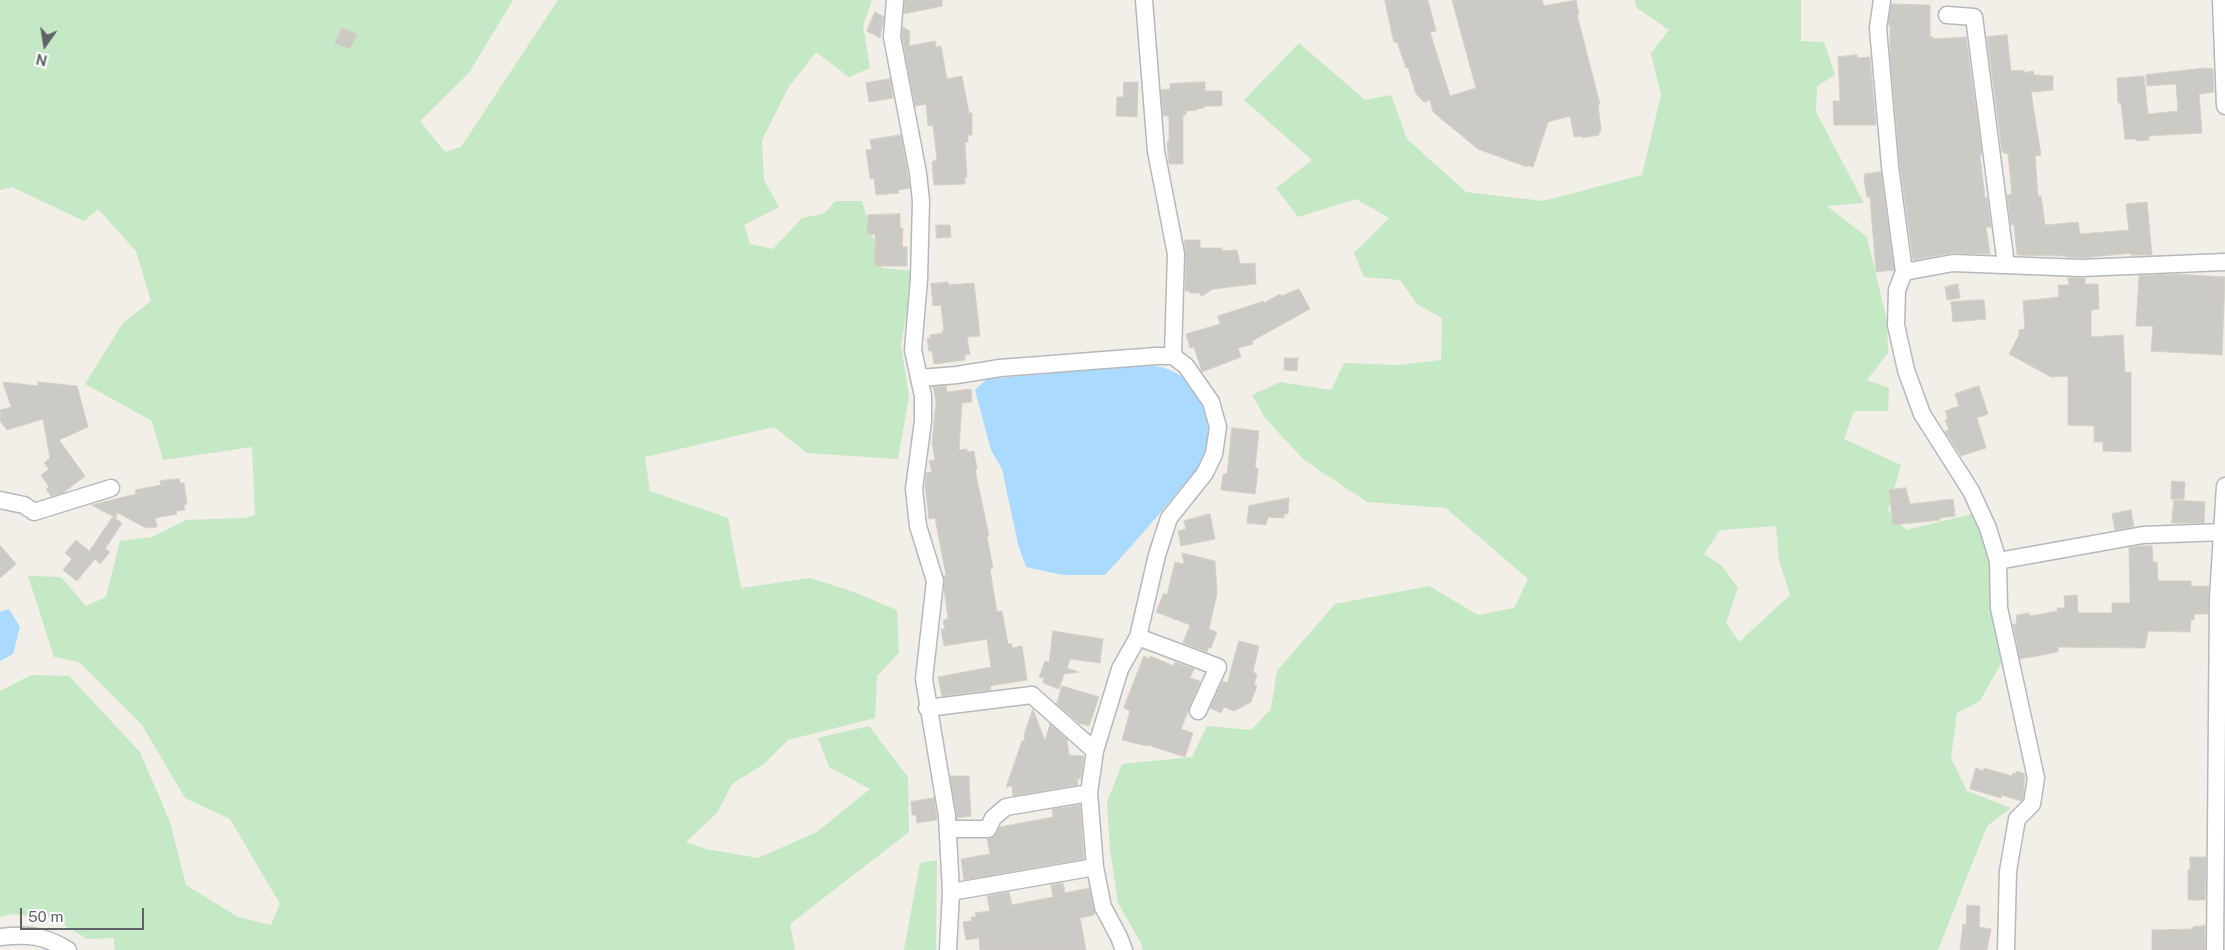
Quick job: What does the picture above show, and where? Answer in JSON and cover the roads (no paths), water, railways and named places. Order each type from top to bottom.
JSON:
[{"type":"street","points":[[895,0],[892,37],[918,173],[921,201],[920,279],[913,350],[923,396],[923,421],[914,489],[918,526],[935,581],[924,680],[948,829],[951,892],[948,950]]},
{"type":"street","points":[[1144,0],[1156,151],[1176,254],[1173,356]]},
{"type":"street","points":[[1882,0],[1878,28],[1890,166],[1904,272],[1897,290],[1896,325],[1906,370],[1922,414],[1971,491],[1988,528],[1998,561],[1999,608],[2036,778],[2032,804],[2016,819],[2008,871],[2006,950]]},
{"type":"street","points":[[2221,0],[2225,106]]},
{"type":"street","points":[[1947,16],[1974,18],[2006,265]]},
{"type":"street","points":[[1904,272],[1952,263],[2082,268],[2225,262]]},
{"type":"street","points":[[920,378],[957,375],[1000,368],[1173,356],[1186,366],[1211,402],[1218,427],[1214,454],[1205,473],[1169,518],[1157,555],[1138,637],[1120,670],[1095,751],[1089,794],[1095,867],[1103,907],[1120,937],[1124,950]]},
{"type":"street","points":[[2215,950],[2218,598],[2224,532],[2225,486]]},
{"type":"street","points":[[0,500],[24,505],[34,512],[111,488]]},
{"type":"street","points":[[1998,561],[2143,535],[2224,532]]},
{"type":"street","points":[[1138,637],[1218,667],[1198,711]]},
{"type":"street","points":[[927,708],[1032,695],[1095,751]]},
{"type":"street","points":[[948,829],[988,829],[992,818],[1006,808],[1089,794]]},
{"type":"street","points":[[951,892],[1095,867]]},
{"type":"street","points":[[0,937],[20,935],[48,938],[68,950]]},
{"type":"water","points":[[1148,365],[1167,369],[1182,377],[1192,386],[1199,397],[1204,409],[1208,435],[1207,449],[1203,462],[1105,575],[1063,575],[1026,567],[1018,544],[1002,469],[991,450],[975,390],[987,379]]},
{"type":"water","points":[[9,609],[20,627],[13,654],[0,661],[0,612]]}]
